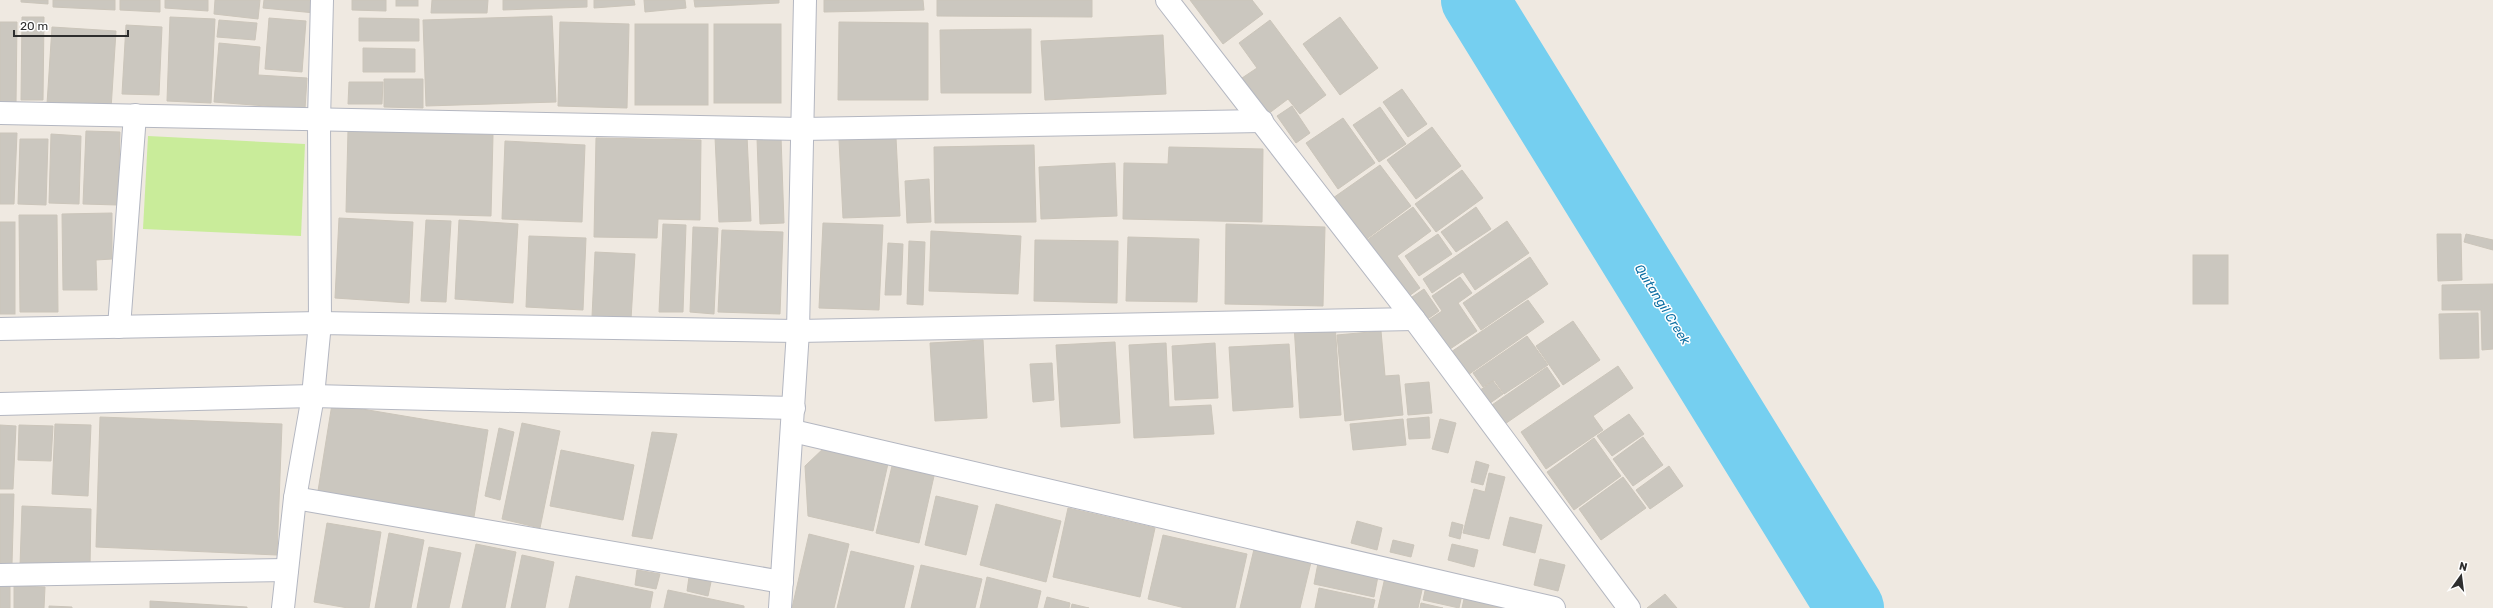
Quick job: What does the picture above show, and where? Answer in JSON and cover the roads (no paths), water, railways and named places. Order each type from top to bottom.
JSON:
[{"type":"street","points":[[283,608],[295,498],[313,396],[320,323],[319,120],[322,0]]},
{"type":"street","points":[[780,608],[793,431],[798,331],[805,0]]},
{"type":"street","points":[[1167,0],[1414,319],[1629,608]]},
{"type":"street","points":[[0,112],[319,120],[802,129],[1262,121]]},
{"type":"street","points":[[119,326],[135,115]]},
{"type":"street","points":[[0,329],[320,323],[798,331],[1414,319]]},
{"type":"street","points":[[0,404],[313,396],[794,408]]},
{"type":"street","points":[[793,431],[1554,608]]},
{"type":"street","points":[[295,498],[782,582]]},
{"type":"street","points":[[0,575],[287,570]]},
{"type":"waterway","name":"Quitangil Creek","points":[[1475,0],[1850,608]]}]
